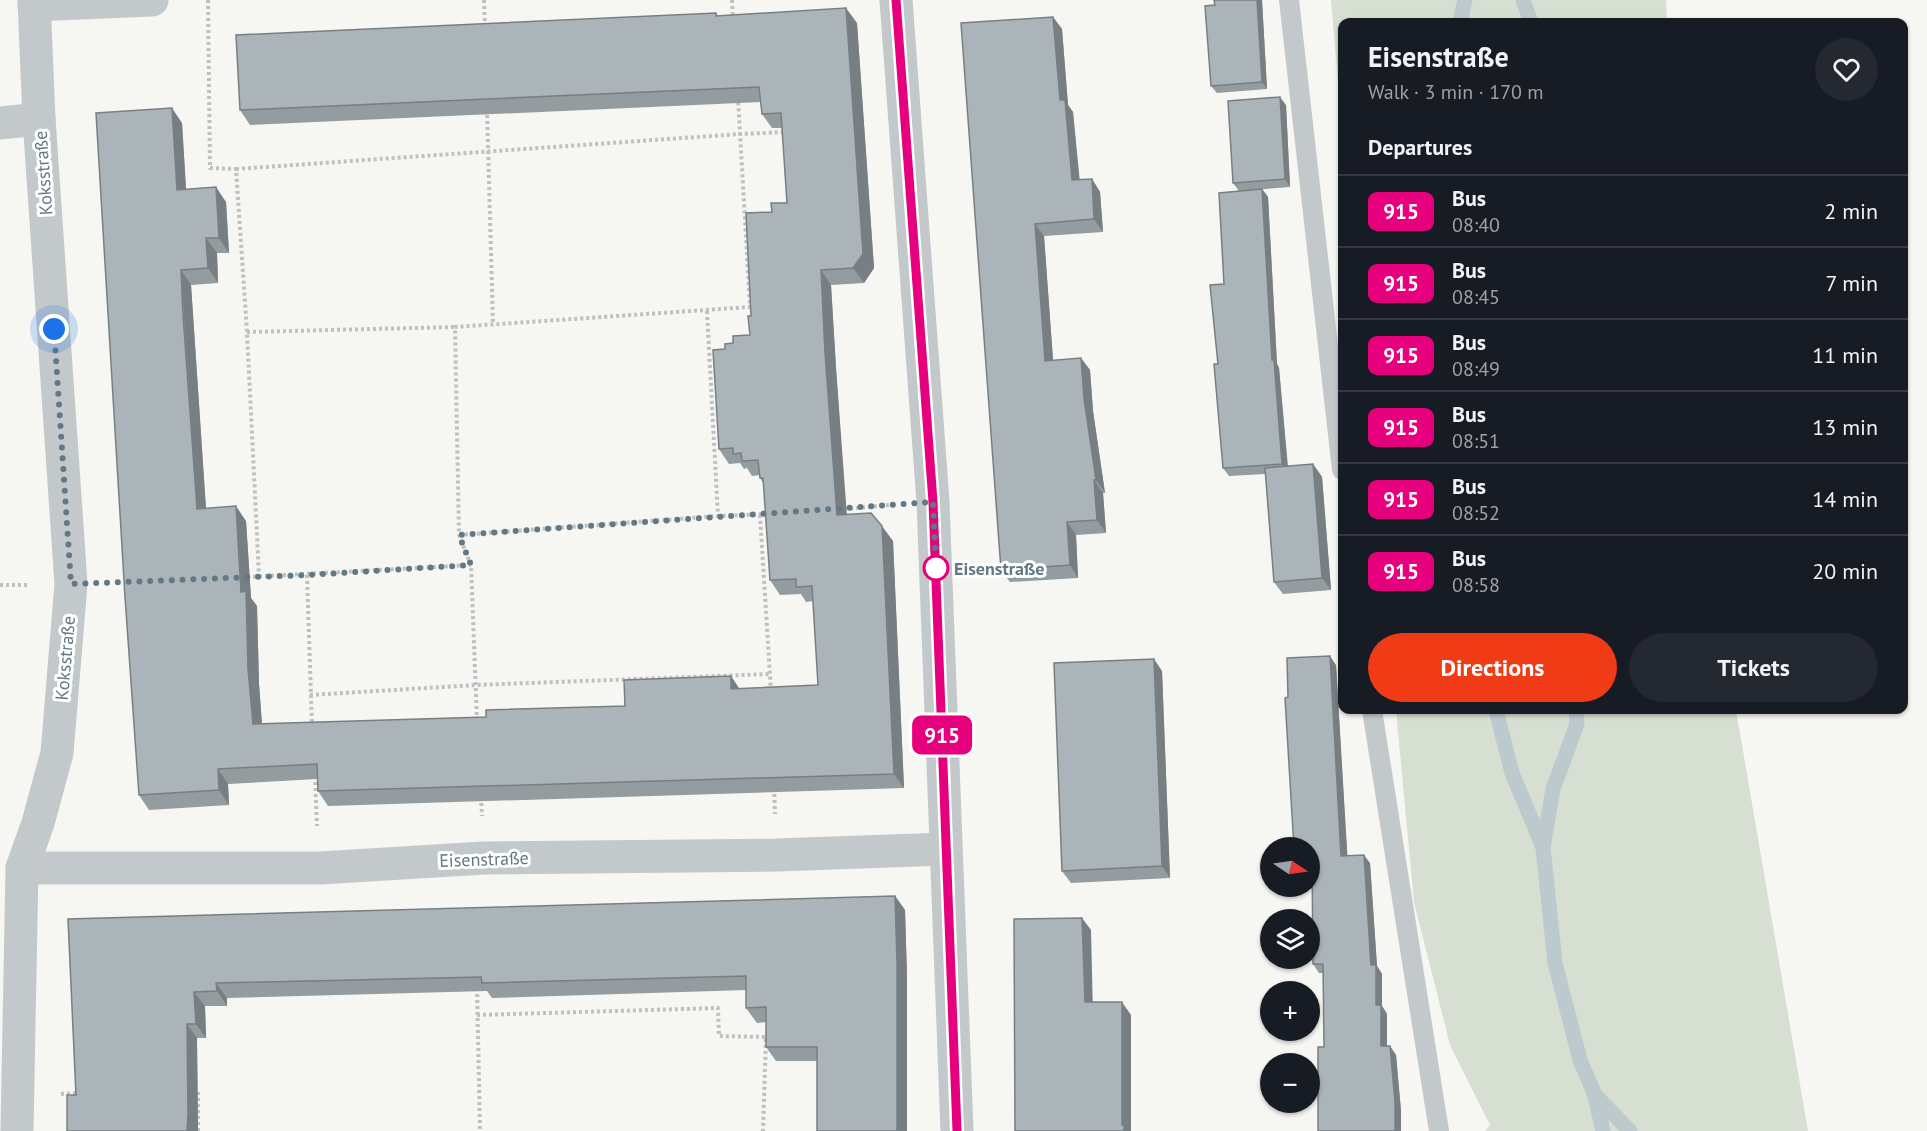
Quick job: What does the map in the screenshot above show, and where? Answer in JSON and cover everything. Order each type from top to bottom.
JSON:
[{"type":"street","points":[[34,3],[152,0]]},
{"type":"street","points":[[896,0],[933,502],[957,1131]]},
{"type":"street","name":"Koksstraße","points":[[17,1131],[22,868],[38,823],[57,753],[71,584],[39,119],[34,3]]},
{"type":"street","points":[[0,123],[39,119]]},
{"type":"street","name":"Eisenstraße","points":[[22,868],[320,868],[484,858],[777,855],[946,849]]},
{"type":"lane","points":[[1289,0],[1338,435]]},
{"type":"lane","points":[[1373,714],[1439,1131]]},
{"type":"path","points":[[208,0],[210,168],[236,169],[788,132]]},
{"type":"path","points":[[484,0],[485,35]]},
{"type":"path","points":[[732,0],[734,22]]},
{"type":"path","points":[[248,332],[455,327],[750,307],[738,89]]},
{"type":"path","points":[[487,106],[493,324]]},
{"type":"path","points":[[236,169],[248,332],[259,576]]},
{"type":"path","points":[[707,310],[718,516]]},
{"type":"path","points":[[455,327],[459,535],[471,565],[478,731]]},
{"type":"path","points":[[841,509],[933,502]]},
{"type":"path","points":[[459,535],[772,514]]},
{"type":"path","points":[[760,515],[771,697]]},
{"type":"path","points":[[236,577],[471,565]]},
{"type":"path","points":[[307,575],[312,730]]},
{"type":"path","points":[[0,585],[71,584]]},
{"type":"path","points":[[310,695],[476,685],[770,674]]},
{"type":"path","points":[[314,764],[320,868]]},
{"type":"path","points":[[774,787],[777,855]]},
{"type":"path","points":[[481,789],[484,858]]},
{"type":"path","points":[[477,983],[480,1131]]},
{"type":"path","points":[[477,1016],[718,1008],[719,1036],[766,1037],[763,1131]]},
{"type":"path","points":[[186,1092],[198,1091],[198,1131]]},
{"type":"path","points":[[18,1094],[90,1093]]},
{"type":"shaded area","points":[[1331,0],[1666,0],[1667,18],[1338,18],[1338,81]]},
{"type":"shaded area","points":[[1396,714],[1737,714],[1808,1131],[1485,1131],[1490,1125],[1450,1045],[1414,902]]},
{"type":"building","points":[[1214,0],[1257,0],[1262,82],[1211,86],[1205,6],[1215,5]]},
{"type":"building","points":[[846,8],[863,254],[853,268],[821,270],[825,353],[837,515],[871,513],[882,526],[894,774],[318,791],[317,764],[218,769],[219,790],[139,795],[96,113],[172,108],[177,190],[216,187],[219,238],[206,238],[208,268],[181,270],[183,315],[197,509],[236,506],[241,592],[246,591],[248,669],[253,724],[486,717],[486,710],[625,706],[624,680],[731,676],[731,689],[818,685],[812,586],[796,587],[796,579],[770,580],[763,478],[760,478],[758,460],[742,461],[741,453],[733,454],[733,448],[719,449],[713,350],[725,349],[725,344],[733,343],[733,336],[750,335],[746,213],[772,212],[771,203],[787,203],[781,113],[762,114],[759,87],[240,110],[236,35],[716,13],[716,16]]},
{"type":"building","points":[[1053,17],[1060,100],[1065,100],[1072,180],[1092,179],[1094,219],[1035,224],[1045,361],[1081,358],[1084,399],[1096,480],[1094,480],[1097,520],[1067,522],[1070,565],[1001,570],[961,23]]},
{"type":"building","points":[[1280,97],[1285,179],[1233,183],[1228,101]]},
{"type":"building","points":[[1262,189],[1272,360],[1274,360],[1282,464],[1223,468],[1214,364],[1218,364],[1210,285],[1224,284],[1219,193]]},
{"type":"building","points":[[1313,464],[1322,578],[1274,582],[1265,468]]},
{"type":"building","points":[[1330,656],[1341,856],[1364,855],[1371,965],[1376,965],[1376,1005],[1381,1005],[1381,1046],[1390,1046],[1395,1131],[1318,1131],[1320,1053],[1318,1053],[1318,1047],[1324,1047],[1323,964],[1320,964],[1320,909],[1312,909],[1312,897],[1320,897],[1320,837],[1293,837],[1285,698],[1288,697],[1287,658]]},
{"type":"building","points":[[1154,659],[1162,866],[1062,871],[1054,663]]},
{"type":"building","points":[[895,896],[897,1131],[817,1131],[817,1047],[766,1047],[766,1007],[746,1008],[746,976],[482,983],[481,977],[216,983],[217,991],[194,992],[196,1024],[187,1024],[187,1131],[67,1131],[67,1095],[76,1095],[68,919]]},
{"type":"building","points":[[1082,918],[1085,1002],[1122,1002],[1122,1125],[1124,1125],[1124,1131],[1015,1131],[1014,919]]},
{"type":"waterway","points":[[1461,18],[1465,0]]},
{"type":"waterway","points":[[1523,0],[1530,18]]},
{"type":"waterway","points":[[1497,714],[1512,773],[1543,847]]},
{"type":"waterway","points":[[1576,714],[1577,724],[1553,789],[1543,847],[1555,963],[1580,1060],[1595,1095],[1630,1131]]},
{"type":"waterway","points":[[1595,1096],[1603,1131]]},
{"type":"bus line","name":"915","points":[[896,0],[933,502],[957,1131]]},
{"type":"place","name":"Eisenstraße","points":[[936,568]]},
{"type":"route","points":[[54,329],[71,584],[307,575],[471,565],[459,535],[933,502],[936,568]]}]
